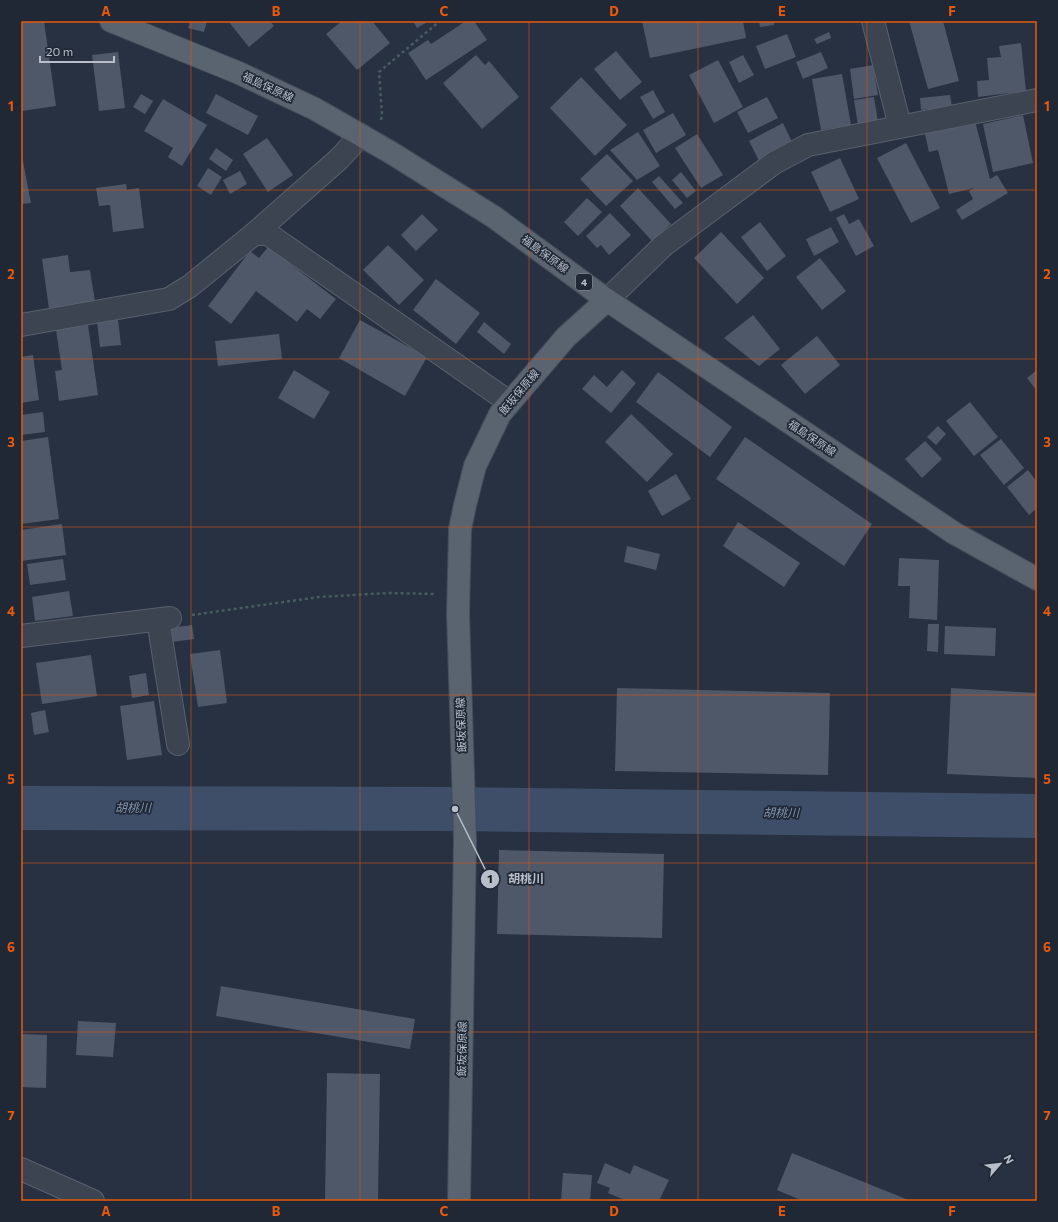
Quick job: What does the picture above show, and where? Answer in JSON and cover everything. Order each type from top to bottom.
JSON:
[{"type":"main road","name":"福島保原線","points":[[111,21],[239,74],[315,109],[368,139],[494,217],[607,300],[954,533],[1037,579]]},
{"type":"main road","name":"飯坂保原線","points":[[459,1201],[465,839],[458,594],[460,529],[475,466],[500,414],[566,338],[607,300]]},
{"type":"street","points":[[873,21],[900,126]]},
{"type":"street","points":[[607,300],[664,244],[774,163],[808,145],[1037,100]]},
{"type":"street","points":[[21,325],[169,299],[190,286],[254,234],[340,159],[368,139]]},
{"type":"street","points":[[254,234],[268,234],[509,402]]},
{"type":"street","points":[[21,636],[164,619],[178,744]]},
{"type":"street","points":[[21,1169],[93,1201]]},
{"type":"path","points":[[368,139],[382,115],[379,72],[440,21]]},
{"type":"path","points":[[164,619],[319,598],[388,593],[458,594]]},
{"type":"building","points":[[21,21],[44,21],[56,106],[22,111]]},
{"type":"building","points":[[190,21],[207,21],[204,32],[188,28]]},
{"type":"building","points":[[228,21],[270,21],[274,26],[249,47]]},
{"type":"building","points":[[342,21],[372,21],[390,43],[357,70],[326,34]]},
{"type":"building","points":[[413,21],[429,21],[417,28]]},
{"type":"building","points":[[466,21],[474,21],[487,40],[426,80],[408,53],[428,40],[431,44]]},
{"type":"building","points":[[642,21],[743,21],[746,38],[650,58]]},
{"type":"building","points":[[759,21],[774,21],[774,25],[760,27]]},
{"type":"building","points":[[909,21],[943,21],[959,81],[928,89]]},
{"type":"building","points":[[829,32],[831,38],[817,44],[814,39]]},
{"type":"building","points":[[787,34],[796,57],[765,69],[756,46]]},
{"type":"building","points":[[1021,43],[1026,91],[978,97],[977,81],[989,80],[987,58],[1001,57],[999,46]]},
{"type":"building","points":[[616,51],[642,82],[620,100],[594,69]]},
{"type":"building","points":[[118,52],[125,108],[99,111],[92,55]]},
{"type":"building","points":[[821,52],[828,68],[803,79],[796,62]]},
{"type":"building","points":[[476,55],[485,65],[489,61],[519,97],[482,129],[443,83]]},
{"type":"building","points":[[743,55],[754,75],[739,83],[729,62]]},
{"type":"building","points":[[718,60],[743,107],[714,123],[689,75]]},
{"type":"building","points":[[873,65],[878,95],[854,99],[850,69]]},
{"type":"building","points":[[842,74],[851,125],[821,130],[812,79]]},
{"type":"building","points":[[581,77],[627,125],[595,156],[550,108]]},
{"type":"building","points":[[653,90],[665,112],[653,119],[640,97]]},
{"type":"building","points":[[141,94],[153,101],[145,114],[133,107]]},
{"type":"building","points":[[216,94],[258,116],[248,135],[206,113]]},
{"type":"building","points":[[950,95],[952,107],[921,110],[920,98]]},
{"type":"building","points":[[767,97],[778,118],[748,133],[737,112]]},
{"type":"building","points":[[874,97],[878,122],[858,126],[854,100]]},
{"type":"building","points":[[163,99],[207,125],[182,166],[168,157],[173,148],[144,131]]},
{"type":"building","points":[[673,113],[686,135],[656,153],[643,130]]},
{"type":"building","points":[[1023,115],[1033,163],[993,172],[983,124]]},
{"type":"building","points":[[975,121],[990,179],[997,175],[1008,193],[962,220],[956,210],[973,199],[969,191],[974,188],[949,194],[938,150],[929,152],[925,134]]},
{"type":"building","points":[[783,123],[794,146],[760,163],[749,141]]},
{"type":"building","points":[[638,132],[660,166],[637,180],[610,150]]},
{"type":"building","points":[[697,134],[723,175],[701,188],[675,148]]},
{"type":"building","points":[[267,138],[293,175],[268,192],[243,154]]},
{"type":"building","points":[[906,143],[940,208],[911,223],[877,158]]},
{"type":"building","points":[[216,148],[233,160],[226,171],[209,159]]},
{"type":"building","points":[[21,151],[31,203],[21,204]]},
{"type":"building","points":[[607,154],[633,181],[606,206],[580,179]]},
{"type":"building","points":[[840,158],[859,199],[830,212],[811,172]]},
{"type":"building","points":[[208,168],[222,177],[211,195],[197,186]]},
{"type":"building","points":[[240,171],[247,184],[230,194],[223,180]]},
{"type":"building","points":[[681,172],[696,191],[687,198],[672,180]]},
{"type":"building","points":[[659,176],[683,203],[675,209],[652,182]]},
{"type":"building","points":[[126,184],[127,190],[139,188],[144,228],[113,232],[110,205],[99,206],[96,188]]},
{"type":"building","points":[[638,188],[671,224],[652,241],[620,206]]},
{"type":"building","points":[[587,198],[602,212],[578,236],[564,222]]},
{"type":"building","points":[[610,213],[631,235],[609,255],[601,245],[597,248],[586,236]]},
{"type":"building","points":[[422,214],[438,230],[416,251],[401,235]]},
{"type":"building","points":[[844,214],[849,224],[859,219],[874,246],[856,256],[836,218]]},
{"type":"building","points":[[760,222],[786,256],[767,271],[741,237]]},
{"type":"building","points":[[831,227],[839,242],[814,256],[806,239]]},
{"type":"building","points":[[721,232],[764,278],[737,304],[694,258]]},
{"type":"building","points":[[388,245],[424,280],[399,305],[363,270]]},
{"type":"building","points":[[268,247],[336,299],[320,319],[307,309],[297,322],[256,291],[231,324],[208,306],[250,251],[259,258]]},
{"type":"building","points":[[68,255],[70,272],[90,270],[95,302],[49,309],[42,259]]},
{"type":"building","points":[[820,258],[846,291],[822,310],[796,277]]},
{"type":"building","points":[[436,279],[480,313],[456,344],[413,310]]},
{"type":"building","points":[[753,315],[780,349],[759,366],[724,338]]},
{"type":"building","points":[[118,320],[121,345],[100,347],[97,322]]},
{"type":"building","points":[[360,320],[427,357],[405,396],[339,358]]},
{"type":"building","points":[[484,322],[511,344],[504,354],[477,332]]},
{"type":"building","points":[[88,325],[98,395],[59,401],[55,371],[62,370],[56,330]]},
{"type":"building","points":[[279,334],[282,359],[218,366],[215,341]]},
{"type":"building","points":[[817,336],[840,365],[805,394],[781,365]]},
{"type":"building","points":[[33,355],[39,400],[21,403],[21,357]]},
{"type":"building","points":[[294,370],[330,392],[314,419],[278,398]]},
{"type":"building","points":[[622,370],[636,383],[611,413],[582,389],[594,375],[607,387]]},
{"type":"building","points":[[1037,370],[1037,391],[1027,378]]},
{"type":"building","points":[[658,372],[732,427],[710,457],[636,402]]},
{"type":"building","points":[[970,402],[998,437],[974,456],[946,421]]},
{"type":"building","points":[[43,412],[45,432],[21,435],[21,415]]},
{"type":"building","points":[[631,414],[673,454],[647,482],[605,442]]},
{"type":"building","points":[[938,426],[946,434],[936,445],[927,437]]},
{"type":"building","points":[[48,437],[59,519],[21,524],[21,441]]},
{"type":"building","points":[[745,437],[872,524],[844,566],[716,479]]},
{"type":"building","points":[[1001,439],[1024,468],[1004,485],[980,455]]},
{"type":"building","points":[[925,441],[942,459],[922,478],[905,459]]},
{"type":"building","points":[[1028,470],[1037,482],[1037,508],[1029,515],[1007,487]]},
{"type":"building","points":[[676,474],[691,499],[662,516],[648,491]]},
{"type":"building","points":[[738,522],[800,563],[784,587],[723,546]]},
{"type":"building","points":[[62,524],[66,555],[21,561],[21,530]]},
{"type":"building","points":[[627,546],[660,554],[656,570],[624,562]]},
{"type":"building","points":[[899,558],[939,560],[937,620],[909,618],[910,586],[898,586]]},
{"type":"building","points":[[63,559],[66,580],[30,585],[27,564]]},
{"type":"building","points":[[69,591],[73,616],[35,621],[32,597]]},
{"type":"building","points":[[928,624],[939,624],[938,652],[927,651]]},
{"type":"building","points":[[192,625],[194,639],[172,642],[170,628]]},
{"type":"building","points":[[945,626],[996,628],[995,656],[944,654]]},
{"type":"building","points":[[220,650],[227,703],[198,707],[190,654]]},
{"type":"building","points":[[91,655],[97,696],[42,704],[36,663]]},
{"type":"building","points":[[146,673],[149,695],[132,698],[129,676]]},
{"type":"building","points":[[617,688],[830,693],[828,775],[615,771]]},
{"type":"building","points":[[951,688],[1037,693],[1037,778],[947,774]]},
{"type":"building","points":[[154,701],[162,755],[127,760],[120,706]]},
{"type":"building","points":[[45,710],[49,732],[34,735],[31,713]]},
{"type":"building","points":[[499,850],[664,854],[662,938],[497,934]]},
{"type":"building","points":[[221,986],[415,1019],[410,1049],[216,1016]]},
{"type":"building","points":[[78,1021],[116,1023],[113,1057],[76,1055]]},
{"type":"building","points":[[21,1034],[47,1035],[46,1088],[21,1087]]},
{"type":"building","points":[[327,1073],[380,1074],[378,1201],[325,1201]]},
{"type":"building","points":[[792,1153],[911,1201],[803,1201],[777,1190]]},
{"type":"building","points":[[605,1163],[630,1174],[634,1165],[669,1180],[659,1201],[627,1201],[608,1193],[610,1188],[597,1183]]},
{"type":"building","points":[[563,1173],[592,1175],[590,1201],[561,1201]]},
{"type":"waterway","name":"胡桃川","points":[[21,808],[455,809],[1037,816]]},
{"type":"place","name":"胡桃川","points":[[455,809]]}]
